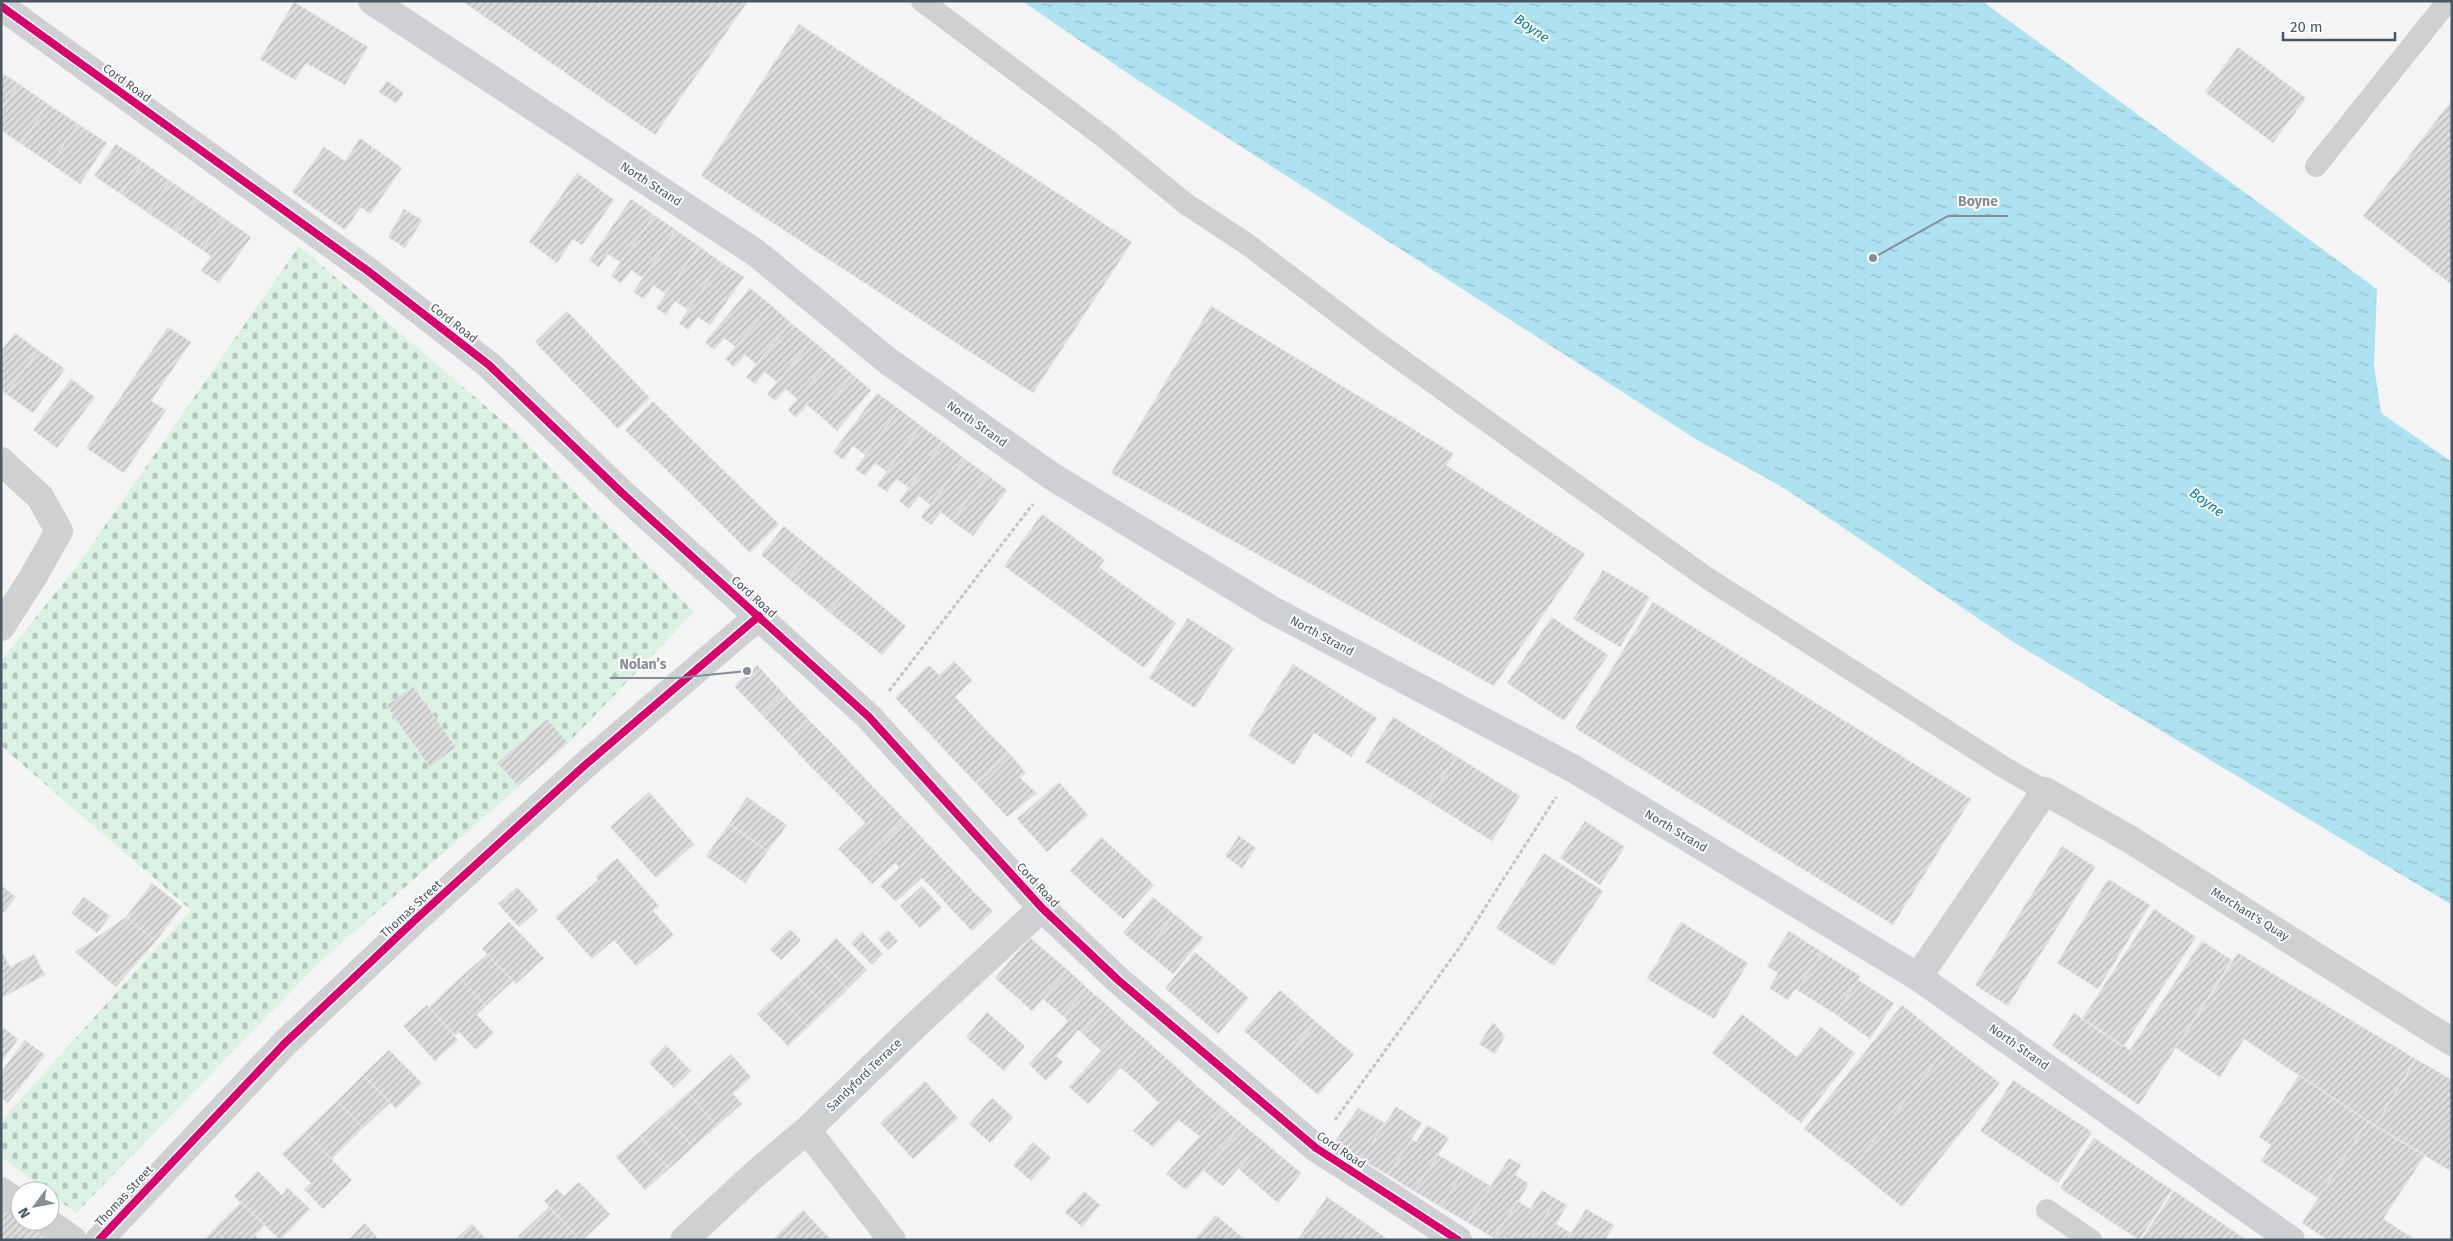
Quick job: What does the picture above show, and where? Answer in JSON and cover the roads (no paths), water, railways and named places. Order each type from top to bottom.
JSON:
[{"type":"main road","name":"North Strand","points":[[372,1],[756,253],[888,361],[1053,478],[1272,610],[1574,769],[1918,978],[2291,1240]]},
{"type":"main road","name":"Cord Road","points":[[1,6],[368,272],[489,365],[622,493],[869,718],[1042,908],[1118,980],[1316,1148],[1458,1240]]},
{"type":"street","points":[[1,461],[40,497],[59,531],[34,577],[1,627]]},
{"type":"street","name":"Thomas Street","points":[[99,1240],[285,1043],[414,920],[584,766],[759,616]]},
{"type":"street","points":[[1918,978],[2045,791]]},
{"type":"street","name":"Merchant's Quay","points":[[2045,791],[2131,840],[2452,1042]]},
{"type":"street","name":"Sandyford Terrace","points":[[684,1240],[755,1174],[807,1130],[918,1023],[1042,908]]},
{"type":"street","points":[[807,1130],[892,1240]]},
{"type":"street","points":[[60,1231],[73,1240]]},
{"type":"lane","points":[[922,1],[1105,138],[1186,204],[1247,244],[1375,341],[1707,578],[2045,791]]},
{"type":"lane","points":[[2316,166],[2448,1]]},
{"type":"lane","points":[[2047,1210],[2091,1240]]},
{"type":"water","points":[[1022,1],[1982,1],[2377,289],[2374,365],[2381,413],[2452,462],[2452,905],[2015,643],[1784,488],[1694,438],[1133,77]]},
{"type":"place","name":"Boyne","points":[[1873,258]]},
{"type":"place","name":"Nolan’s","points":[[747,671]]}]
